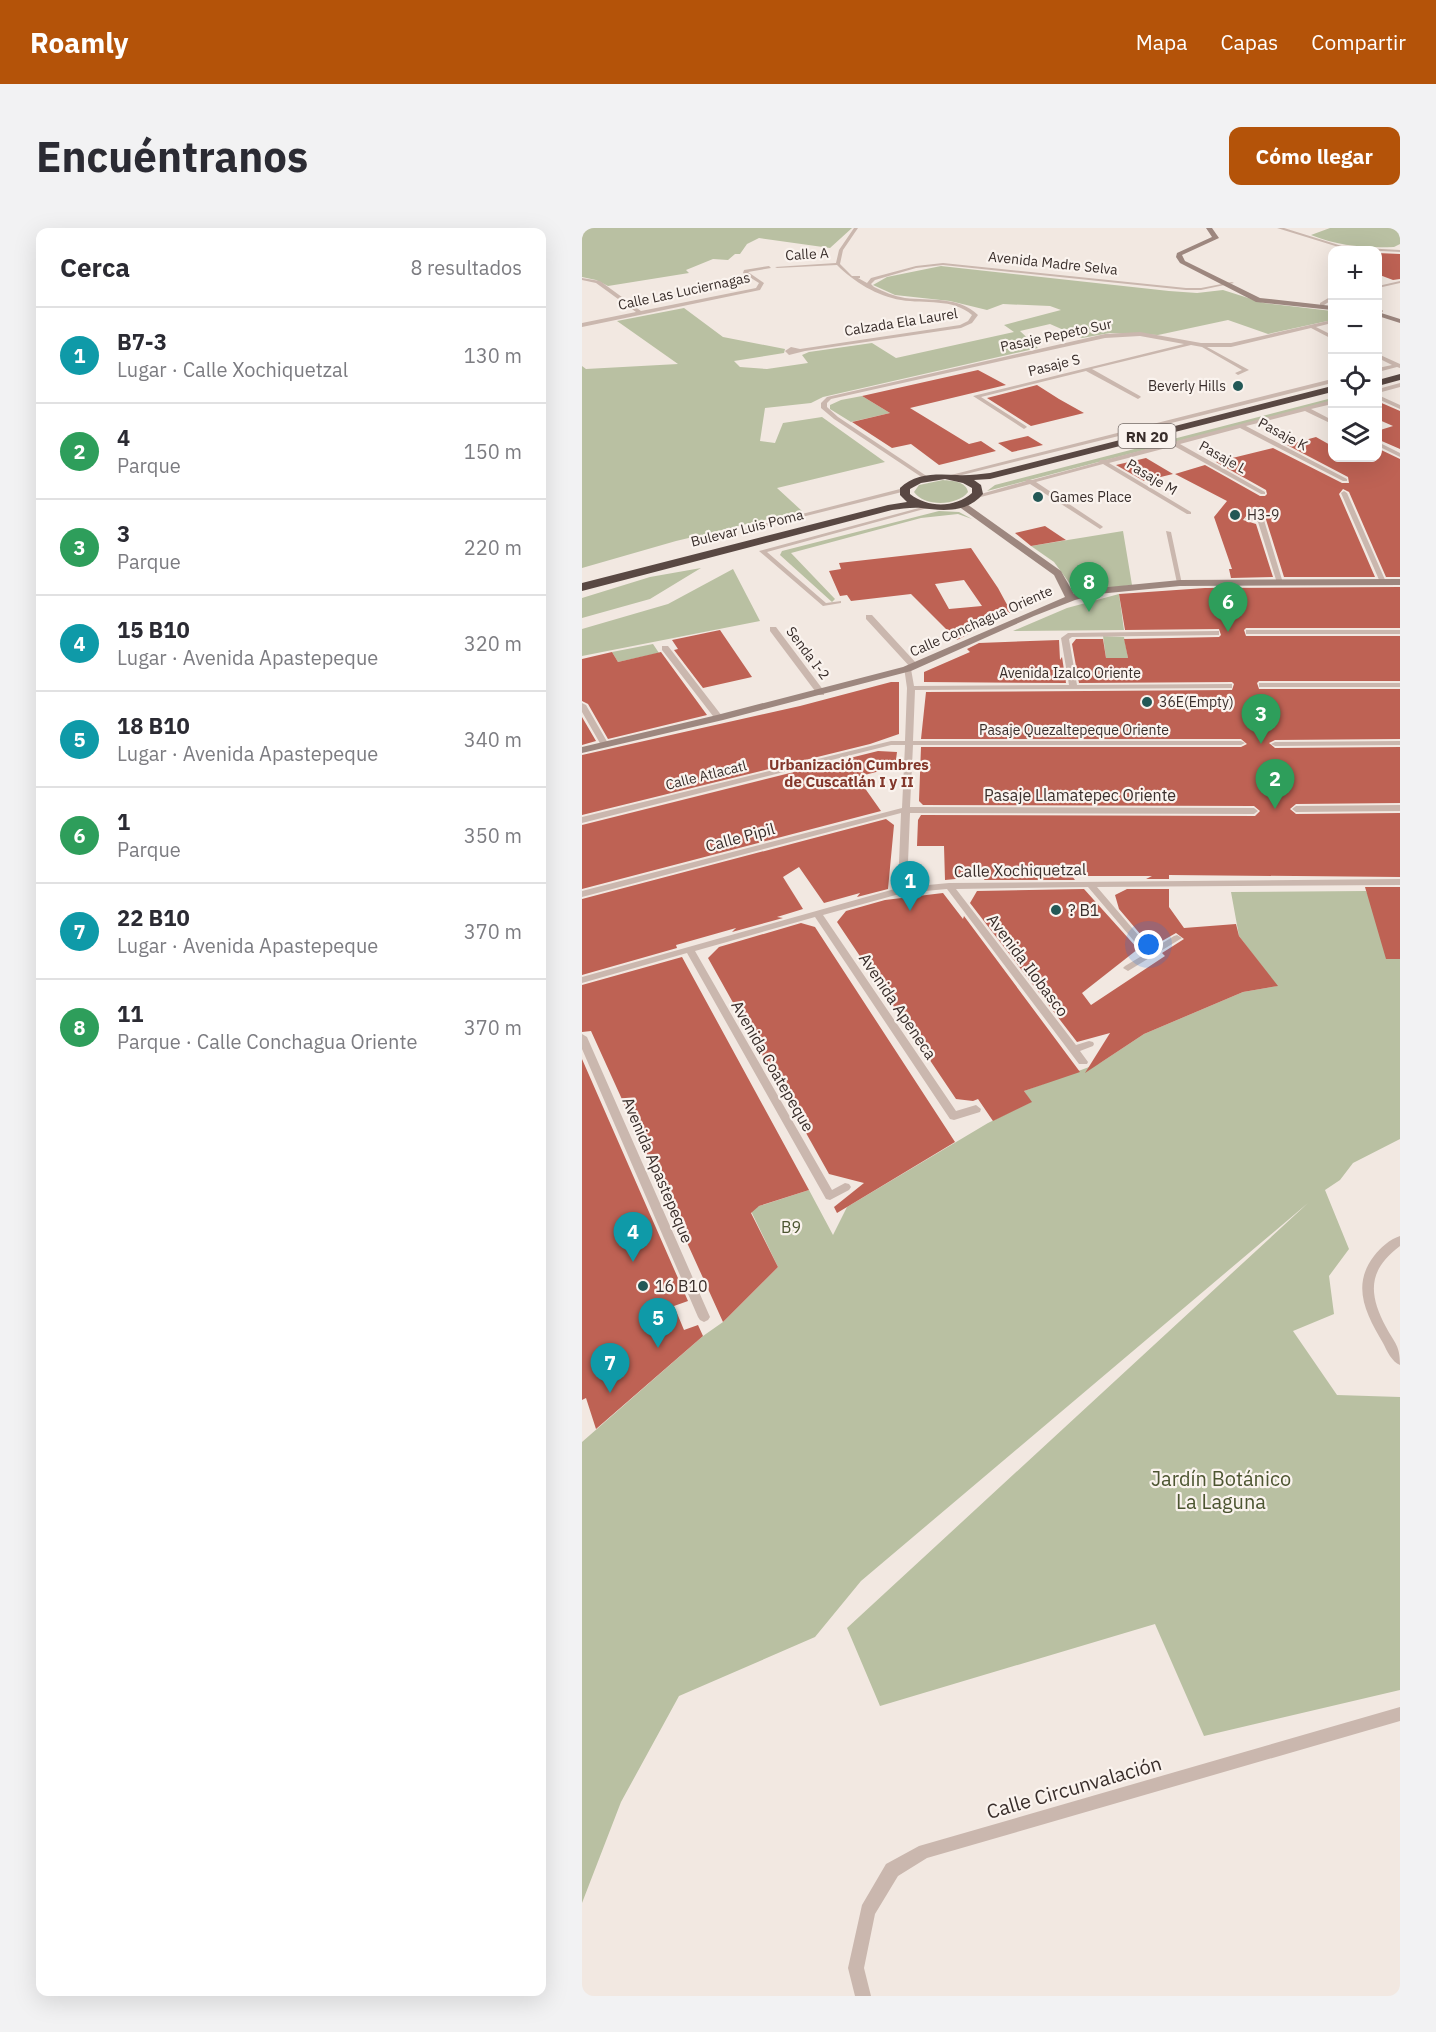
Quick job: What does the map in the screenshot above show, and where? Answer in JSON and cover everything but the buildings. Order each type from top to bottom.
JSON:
[{"type":"highway","points":[[1382,376],[1399,368]]},
{"type":"highway","points":[[1382,382],[1400,377]]},
{"type":"highway","name":"RN 20","points":[[904,492],[914,481],[926,478],[990,476],[1328,390]]},
{"type":"highway","name":"RN 20","points":[[926,505],[961,504],[991,482],[1328,396]]},
{"type":"highway","name":"RN 20","points":[[962,478],[972,483],[978,493]]},
{"type":"highway","points":[[904,492],[912,501],[926,505]]},
{"type":"highway","name":"Bulevar Luis Poma","points":[[582,580],[904,492]]},
{"type":"highway","name":"Bulevar Luis Poma","points":[[582,587],[892,507],[926,505]]},
{"type":"highway","points":[[759,533],[801,516]]},
{"type":"street","points":[[851,277],[838,264],[841,250],[855,228]]},
{"type":"street","points":[[1209,228],[1217,237],[1185,251],[1179,257],[1182,262],[1249,292],[1274,299],[1328,305]]},
{"type":"street","points":[[1215,228],[1221,236],[1220,239],[1190,252],[1188,257],[1191,261],[1249,296],[1273,303],[1328,306]]},
{"type":"street","points":[[1279,228],[1346,248],[1400,251]]},
{"type":"street","name":"Calle A","points":[[777,267],[838,264]]},
{"type":"street","name":"Avenida Madre Selva","points":[[851,277],[873,279],[916,267],[943,264],[1186,289],[1228,284]]},
{"type":"street","name":"Calle A","points":[[749,268],[770,267]]},
{"type":"street","name":"Calle Las Luciernagas","points":[[582,325],[758,288],[762,283],[745,272],[749,268]]},
{"type":"street","name":"Calzada Ela Laurel","points":[[802,350],[961,326],[970,322],[975,315],[966,307],[956,304],[896,298],[851,277]]},
{"type":"street","points":[[582,279],[598,282],[642,314]]},
{"type":"street","points":[[871,287],[869,284],[873,279]]},
{"type":"street","points":[[1382,286],[1400,282]]},
{"type":"street","points":[[1322,304],[1329,300]]},
{"type":"street","points":[[1382,313],[1400,316]]},
{"type":"street","points":[[1382,314],[1400,321]]},
{"type":"street","name":"Pasaje Pepeto Sur","points":[[926,478],[836,418],[824,408],[824,403],[829,398],[1104,336],[1140,334],[1201,345],[1243,343],[1328,323]]},
{"type":"street","points":[[1312,327],[1328,335]]},
{"type":"street","name":"Pasaje S","points":[[1024,427],[976,396],[1192,343]]},
{"type":"street","points":[[1201,345],[1248,370],[1238,372]]},
{"type":"street","points":[[1382,360],[1399,368]]},
{"type":"street","points":[[1382,370],[1399,368]]},
{"type":"street","points":[[1088,369],[1138,398]]},
{"type":"street","points":[[950,476],[1328,382]]},
{"type":"street","points":[[1382,390],[1400,385]]},
{"type":"street","points":[[1382,399],[1400,407]]},
{"type":"street","points":[[978,493],[1328,403]]},
{"type":"street","points":[[1306,409],[1328,420]]},
{"type":"street","name":"Pasaje K","points":[[1241,426],[1345,480]]},
{"type":"street","name":"Pasaje L","points":[[1173,443],[1263,493]]},
{"type":"street","points":[[1382,446],[1400,455]]},
{"type":"street","name":"Pasaje M","points":[[1102,461],[1189,513]]},
{"type":"street","points":[[1028,480],[1100,527]]},
{"type":"street","points":[[746,529],[904,492]]},
{"type":"street","points":[[1337,501],[1346,497],[1383,582]]},
{"type":"street","points":[[961,504],[1058,573],[1071,598]]},
{"type":"street","points":[[839,602],[825,604],[762,550],[926,505]]},
{"type":"street","points":[[1258,511],[1280,582]]},
{"type":"street","points":[[1248,519],[1261,520]]},
{"type":"street","points":[[1168,532],[1180,583]]},
{"type":"street","name":"Calle Conchagua Oriente","points":[[582,750],[821,693],[910,668],[1071,598],[1098,591],[1180,583],[1400,582]]},
{"type":"street","points":[[869,617],[910,668],[902,890]]},
{"type":"street","name":"Senda I-2","points":[[773,629],[821,693]]},
{"type":"street","points":[[1249,632],[1400,632]]},
{"type":"street","points":[[1072,686],[1065,638],[1071,635],[1216,633]]},
{"type":"street","points":[[665,648],[719,718]]},
{"type":"street","points":[[1262,686],[1400,685]]},
{"type":"street","name":"Avenida Izalco Oriente","points":[[911,688],[1229,686]]},
{"type":"street","points":[[582,705],[605,745]]},
{"type":"street","name":"Calle Atlacatl","points":[[582,820],[891,743],[907,743]]},
{"type":"street","name":"Pasaje Quezaltepeque Oriente","points":[[907,743],[1241,743]]},
{"type":"street","points":[[1275,744],[1400,743]]},
{"type":"street","points":[[1296,809],[1400,808]]},
{"type":"street","name":"Pasaje Llamatepec Oriente","points":[[905,810],[1254,811]]},
{"type":"street","name":"Calle Pipil","points":[[582,894],[905,810]]},
{"type":"street","name":"Calle Xochiquetzal","points":[[582,980],[902,890],[949,886],[1400,882]]},
{"type":"street","points":[[1090,884],[1150,954]]},
{"type":"street","name":"Avenida Ilobasco","points":[[949,886],[1083,1062]]},
{"type":"street","name":"Avenida Apeneca","points":[[817,913],[954,1116],[976,1109]]},
{"type":"street","points":[[1128,968],[1177,938]]},
{"type":"street","name":"Avenida Coatepeque","points":[[690,950],[830,1196],[845,1187]]},
{"type":"street","name":"Avenida Apastepeque","points":[[582,1037],[704,1317]]},
{"type":"street","points":[[1074,1050],[1089,1044]]},
{"type":"street","points":[[1400,1240],[1382,1251],[1373,1264],[1366,1281],[1372,1307],[1383,1333],[1400,1360]]},
{"type":"street","name":"Calle Circunvalación","points":[[863,1996],[856,1968],[868,1911],[892,1870],[924,1851],[1400,1714]]},
{"type":"green space","points":[[582,228],[852,228],[830,248],[759,238],[747,244],[740,254],[735,254],[728,260],[713,259],[686,270],[689,273],[608,286],[582,277]]},
{"type":"green space","points":[[1330,228],[1400,228],[1400,244],[1394,247],[1355,246],[1311,235]]},
{"type":"green space","points":[[941,266],[1169,291],[1197,293],[1223,290],[1264,303],[1328,311],[1328,321],[1268,334],[1228,320],[1158,335],[1110,333],[1082,338],[1050,324],[1020,331],[1038,348],[823,397],[811,403],[765,408],[760,441],[775,443],[783,423],[822,417],[885,462],[777,488],[802,511],[676,541],[582,568],[582,366],[586,369],[678,364],[617,321],[684,308],[723,337],[785,349],[784,353],[734,361],[740,367],[767,369],[808,363],[802,355],[809,352],[872,343],[896,358],[1014,332],[1004,325],[1061,310],[1050,306],[1003,304],[987,310],[950,301],[895,295],[873,285],[887,277]]},
{"type":"green space","points":[[862,396],[890,413],[851,422],[830,409],[830,405],[841,400]]},
{"type":"green space","points":[[1328,399],[1328,402],[987,491],[995,485]]},
{"type":"green space","points":[[943,480],[962,484],[968,492],[957,500],[941,503],[925,500],[914,492],[919,485]]},
{"type":"green space","points":[[939,511],[959,512],[972,519],[958,514],[921,518],[791,553],[835,599],[832,602],[780,555],[782,551]]},
{"type":"green space","points":[[1123,531],[1132,585],[1076,592],[1054,562],[1031,546]]},
{"type":"green space","points":[[701,568],[650,599],[582,618],[582,598],[650,577]]},
{"type":"green space","points":[[733,569],[760,621],[582,656],[582,629],[668,604]]},
{"type":"green space","points":[[1119,594],[1124,630],[1013,631],[1067,608]]},
{"type":"green space","points":[[1103,636],[1124,637],[1128,658],[1106,658]]},
{"type":"green space","points":[[653,644],[659,653],[618,662],[612,652]]},
{"type":"green space","points":[[1366,891],[1400,959],[1400,1139],[1353,1163],[1340,1180],[1325,1190],[1349,1249],[1329,1276],[1334,1314],[1293,1331],[1337,1395],[1400,1397],[1400,1690],[1204,1736],[1155,1624],[880,1706],[847,1628],[1308,1203],[861,1581],[815,1637],[679,1696],[621,1802],[582,1903],[582,1442],[703,1336],[723,1322],[778,1267],[750,1209],[809,1190],[833,1235],[847,1207],[988,1123],[1031,1102],[1024,1091],[1100,1063],[1144,1034],[1243,992],[1277,986],[1239,936],[1231,892]]},
{"type":"place","name":"Beverly Hills","points":[[1238,386]]},
{"type":"place","name":"Games Place","points":[[1038,497]]},
{"type":"place","name":"H3-9","points":[[1235,515]]},
{"type":"place","name":"11","points":[[1089,612]]},
{"type":"place","name":"1","points":[[1228,632]]},
{"type":"place","name":"36E(Empty)","points":[[1147,702]]},
{"type":"place","name":"3","points":[[1261,744]]},
{"type":"place","name":"4","points":[[1275,809]]},
{"type":"place","name":"? B1","points":[[1056,910]]},
{"type":"place","name":"B7-3","points":[[910,911]]},
{"type":"place","name":"15 B10","points":[[633,1262]]},
{"type":"place","name":"16 B10","points":[[643,1286]]},
{"type":"place","name":"18 B10","points":[[658,1348]]},
{"type":"place","name":"22 B10","points":[[610,1393]]},
{"type":"district","name":"Urbanización Cumbres de Cuscatlán I y II","points":[[849,772]]},
{"type":"park label","name":"B9","points":[[791,1227]]},
{"type":"park label","name":"Jardín Botánico La Laguna","points":[[1221,1490]]}]
